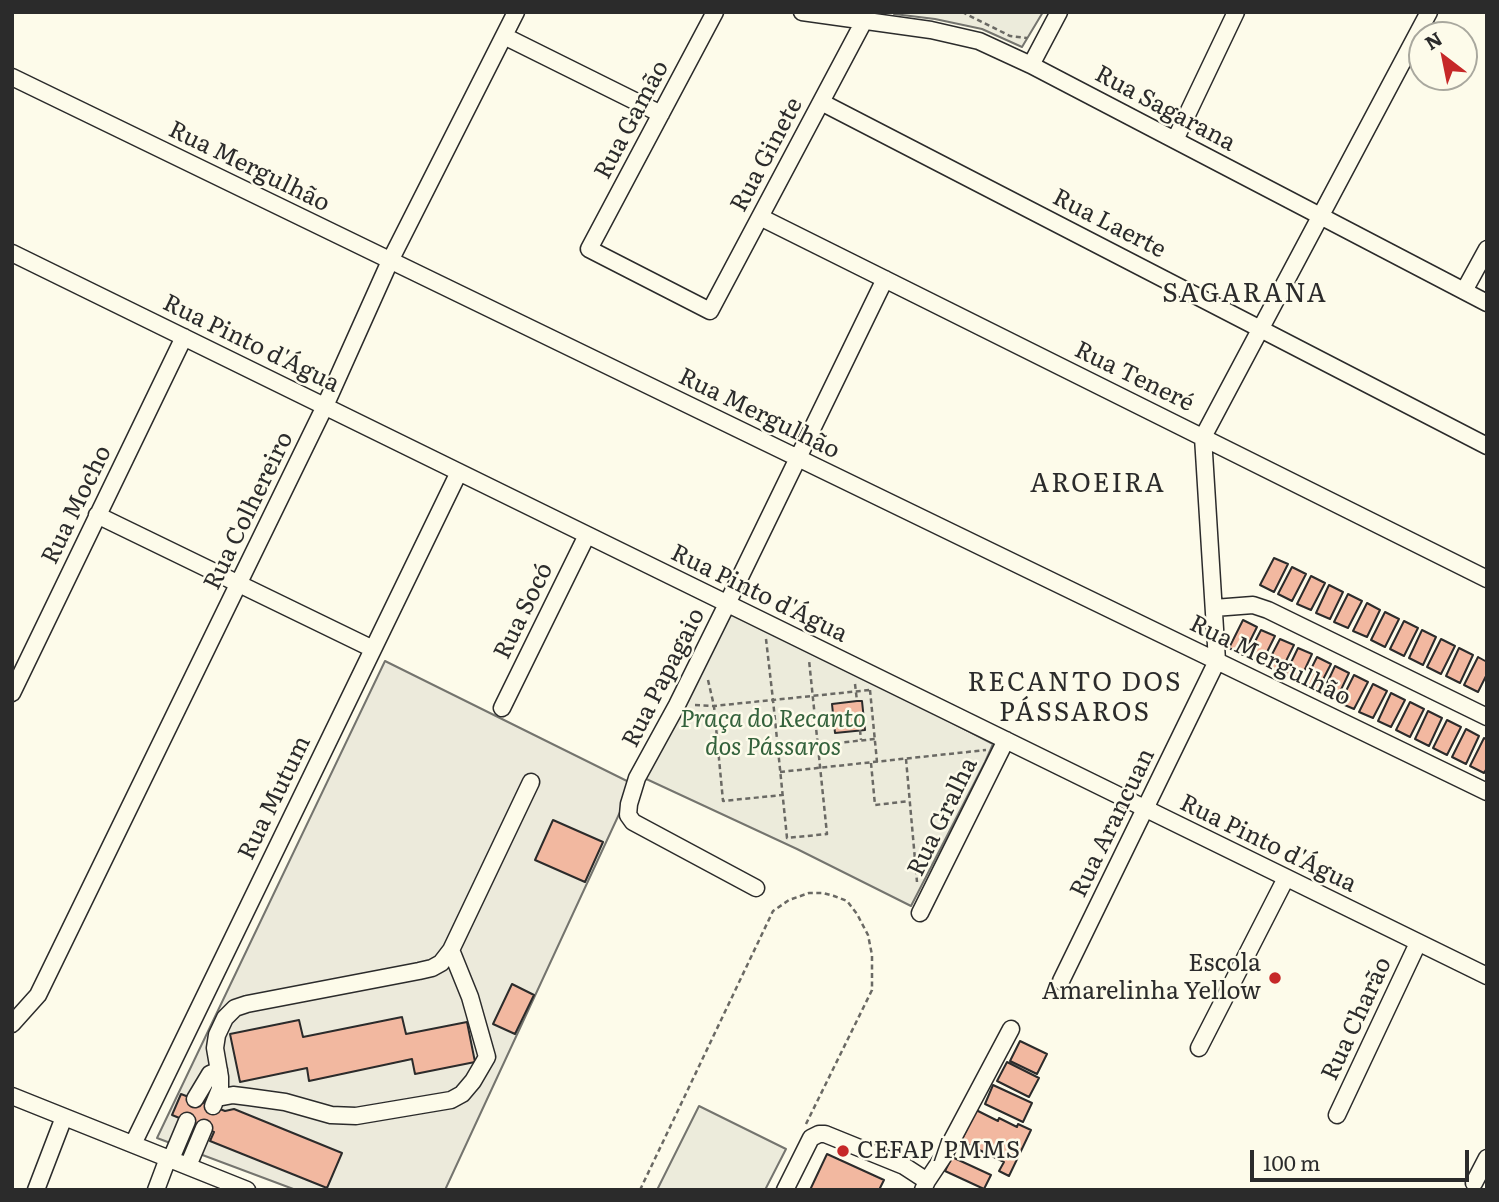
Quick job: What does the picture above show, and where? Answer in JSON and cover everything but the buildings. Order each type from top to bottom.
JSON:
[{"type":"street","name":"Rua Colhereiro","points":[[12,1024],[38,995],[325,406],[390,261],[516,12]]},
{"type":"street","name":"Rua Gamão","points":[[710,311],[589,249],[715,12]]},
{"type":"street","name":"Rua Sagarana","points":[[802,12],[932,30],[979,41],[1031,65],[1487,303]]},
{"type":"street","points":[[1031,65],[1059,12]]},
{"type":"street","points":[[1175,140],[1236,12]]},
{"type":"street","points":[[1203,437],[1429,12]]},
{"type":"street","name":"Rua Ginete","points":[[710,311],[864,22]]},
{"type":"street","points":[[504,36],[661,114]]},
{"type":"street","name":"Rua Mergulhão","points":[[12,77],[1487,792]]},
{"type":"street","name":"Rua Laerte","points":[[821,102],[1487,446]]},
{"type":"street","name":"Rua Teneré","points":[[760,217],[1487,579]]},
{"type":"street","points":[[1464,291],[1487,249]]},
{"type":"street","name":"Rua Pinto d'Água","points":[[12,253],[764,621],[1004,744],[1145,809],[1487,976]]},
{"type":"street","name":"Rua Papagaio","points":[[756,888],[633,822],[628,815],[629,804],[638,778],[727,604],[885,279]]},
{"type":"street","name":"Rua Mocho","points":[[12,693],[184,337]]},
{"type":"street","name":"Rua Arancuan","points":[[1061,981],[1217,661],[1203,437]]},
{"type":"street","name":"Rua Mutum","points":[[133,1144],[459,472]]},
{"type":"street","points":[[97,515],[373,649]]},
{"type":"street","name":"Rua Socó","points":[[502,708],[587,535]]},
{"type":"street","points":[[1214,608],[1252,605],[1268,610],[1487,717]]},
{"type":"street","name":"Rua Gralha","points":[[920,913],[1004,744]]},
{"type":"street","points":[[451,950],[470,997],[487,1056],[474,1082],[462,1094],[451,1100],[356,1116],[331,1115],[285,1102],[233,1095],[215,1102],[220,1089],[215,1048],[217,1035],[225,1018],[235,1007],[432,968],[441,963],[451,950],[531,782]]},
{"type":"street","points":[[1199,1048],[1286,878]]},
{"type":"street","name":"Rua Charão","points":[[1337,1115],[1418,943]]},
{"type":"street","points":[[785,1190],[811,1138],[819,1134],[825,1134],[904,1166],[925,1186],[1011,1029]]},
{"type":"street","points":[[195,1099],[210,1074],[219,1070]]},
{"type":"street","points":[[12,1096],[247,1190]]},
{"type":"street","points":[[36,1190],[64,1117]]},
{"type":"street","points":[[156,1190],[187,1121]]},
{"type":"street","points":[[188,1166],[204,1128]]},
{"type":"street","points":[[1474,1183],[1487,1158]]},
{"type":"path","points":[[962,12],[1010,36],[1028,38],[1048,34]]},
{"type":"path","points":[[764,621],[786,838],[827,834],[806,642]]},
{"type":"path","points":[[708,681],[714,706],[723,801],[782,795]]},
{"type":"path","points":[[677,705],[714,706],[870,690],[877,762]]},
{"type":"path","points":[[864,715],[872,715]]},
{"type":"path","points":[[860,730],[861,740]]},
{"type":"path","points":[[818,745],[875,739]]},
{"type":"path","points":[[780,772],[906,760],[1004,744]]},
{"type":"path","points":[[906,760],[918,888]]},
{"type":"path","points":[[871,763],[875,805],[910,801]]},
{"type":"path","points":[[640,1190],[773,911],[789,900],[809,893],[823,893],[847,901],[868,934],[872,955],[872,990],[804,1127]]},
{"type":"green space","points":[[1043,12],[1022,47],[982,29],[894,14]]},
{"type":"green space","name":"Praça do Recanto dos Pássaros","points":[[730,607],[993,744],[911,906],[797,849],[642,777]]},
{"type":"green space","points":[[699,1106],[786,1149],[765,1190],[657,1190]]},
{"type":"shaded area","points":[[385,661],[633,784],[445,1190],[296,1190],[157,1138]]},
{"type":"place","name":"Escola Amarelinha Yellow","points":[[1275,978]]},
{"type":"place","name":"CEFAP/PMMS","points":[[843,1151]]},
{"type":"district","name":"SAGARANA","points":[[1245,294]]},
{"type":"district","name":"AROEIRA","points":[[1098,484]]},
{"type":"district","name":"RECANTO DOS PÁSSAROS","points":[[1075,698]]}]
